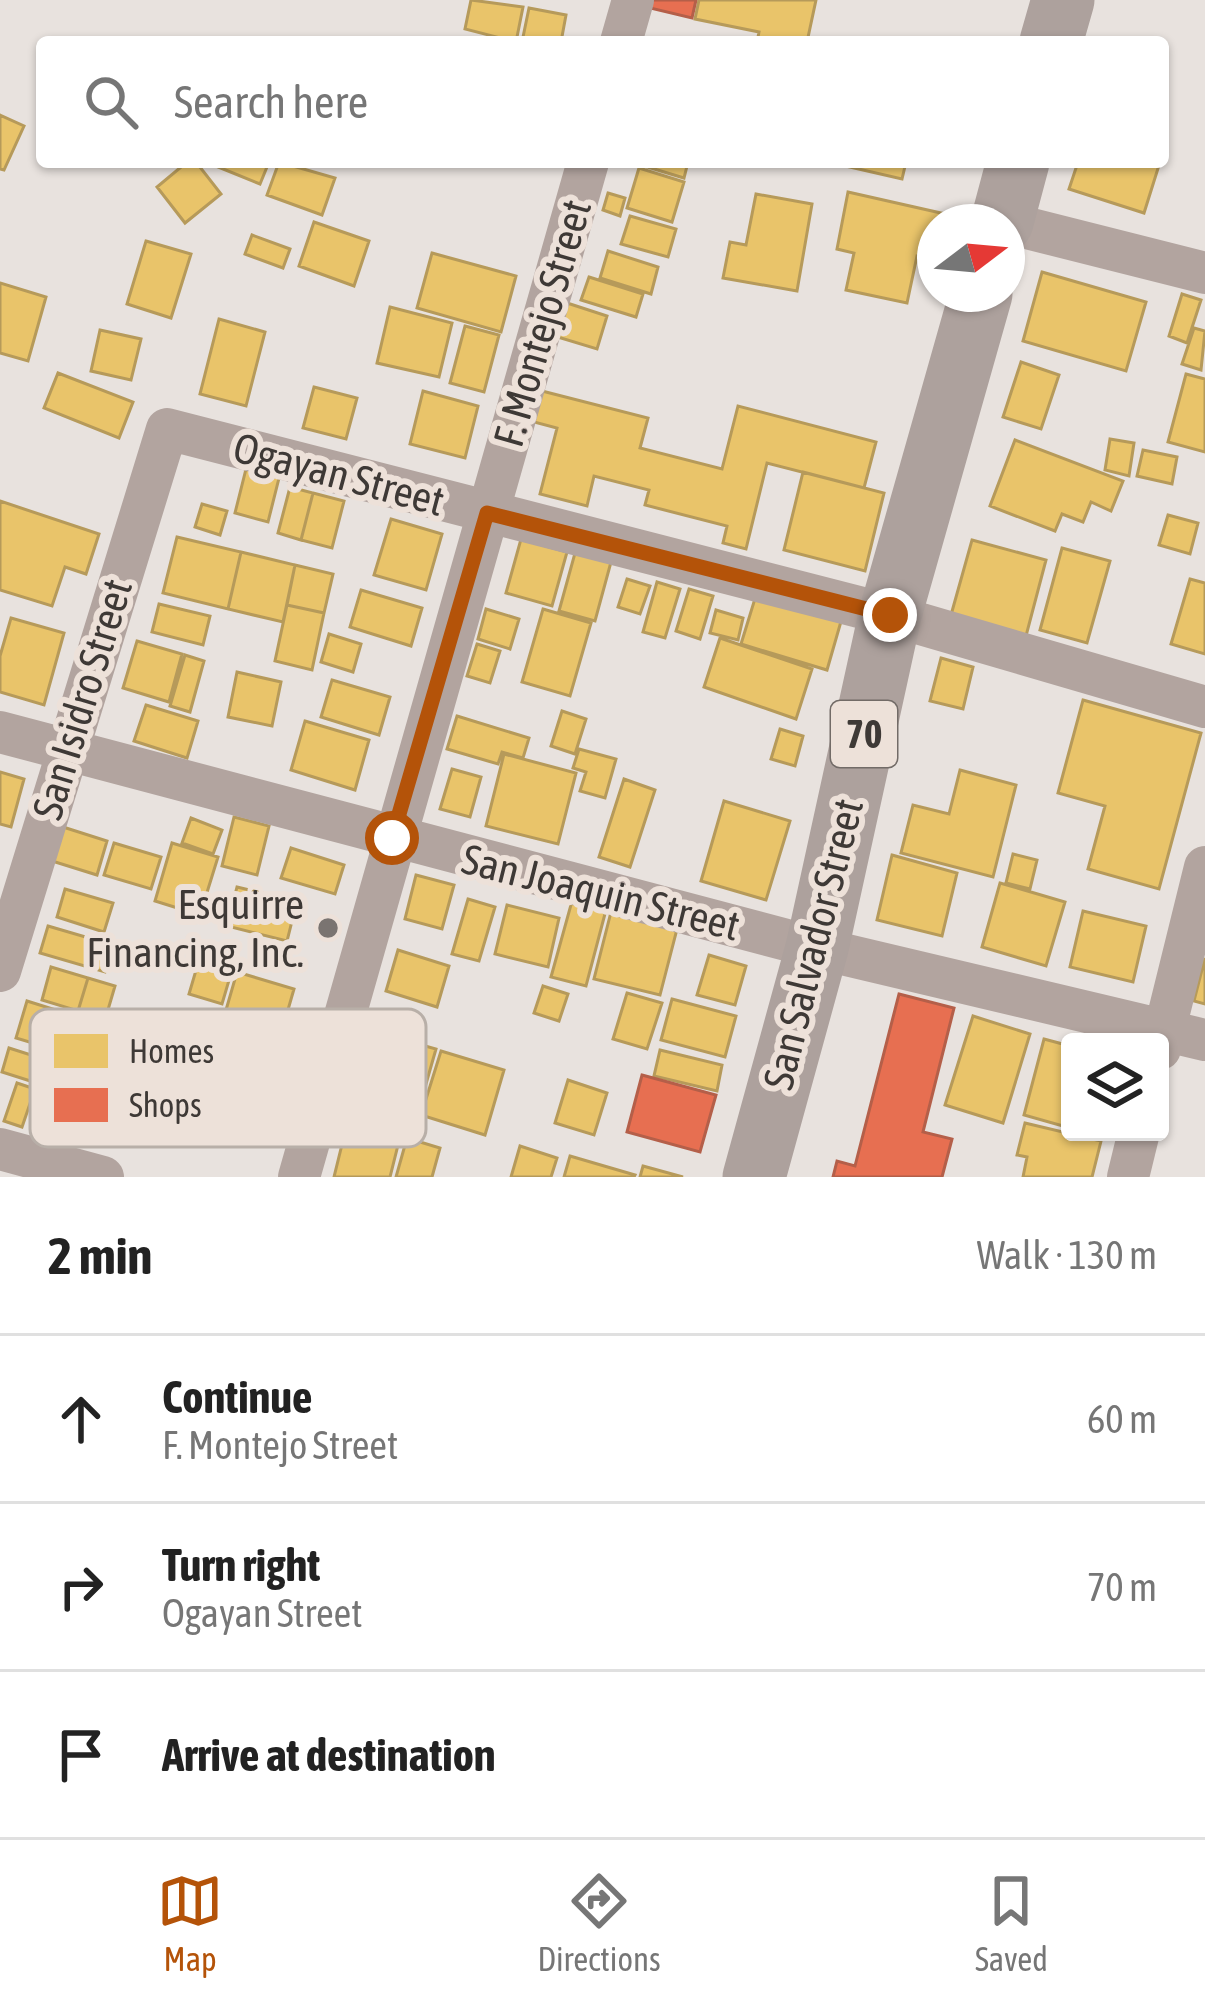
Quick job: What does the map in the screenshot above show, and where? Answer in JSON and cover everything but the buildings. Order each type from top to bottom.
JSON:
[{"type":"highway","points":[[1053,36],[1063,0]]},
{"type":"highway","points":[[1008,204],[1017,168]]},
{"type":"highway","name":"San Salvador Street","points":[[754,1177],[817,948],[890,615],[976,312]]},
{"type":"street","points":[[623,36],[633,0]]},
{"type":"street","name":"F. Montejo Street","points":[[345,1009],[586,168]]},
{"type":"street","points":[[1025,227],[1205,273]]},
{"type":"street","name":"Ogayan Street","points":[[167,429],[890,615],[1205,707]]},
{"type":"street","name":"San Isidro Street","points":[[0,971],[167,429]]},
{"type":"street","name":"San Joaquin Street","points":[[0,732],[392,838],[1177,1039]]},
{"type":"street","points":[[1177,1039],[1205,868]]},
{"type":"street","points":[[1128,1177],[1137,1141]]},
{"type":"street","name":"F. Montejo Street","points":[[299,1177],[307,1147]]},
{"type":"street","points":[[0,1149],[104,1177]]},
{"type":"place","name":"Esquirre Financing, Inc.","points":[[328,928]]},
{"type":"route","points":[[392,838],[487,513],[890,615]]}]
